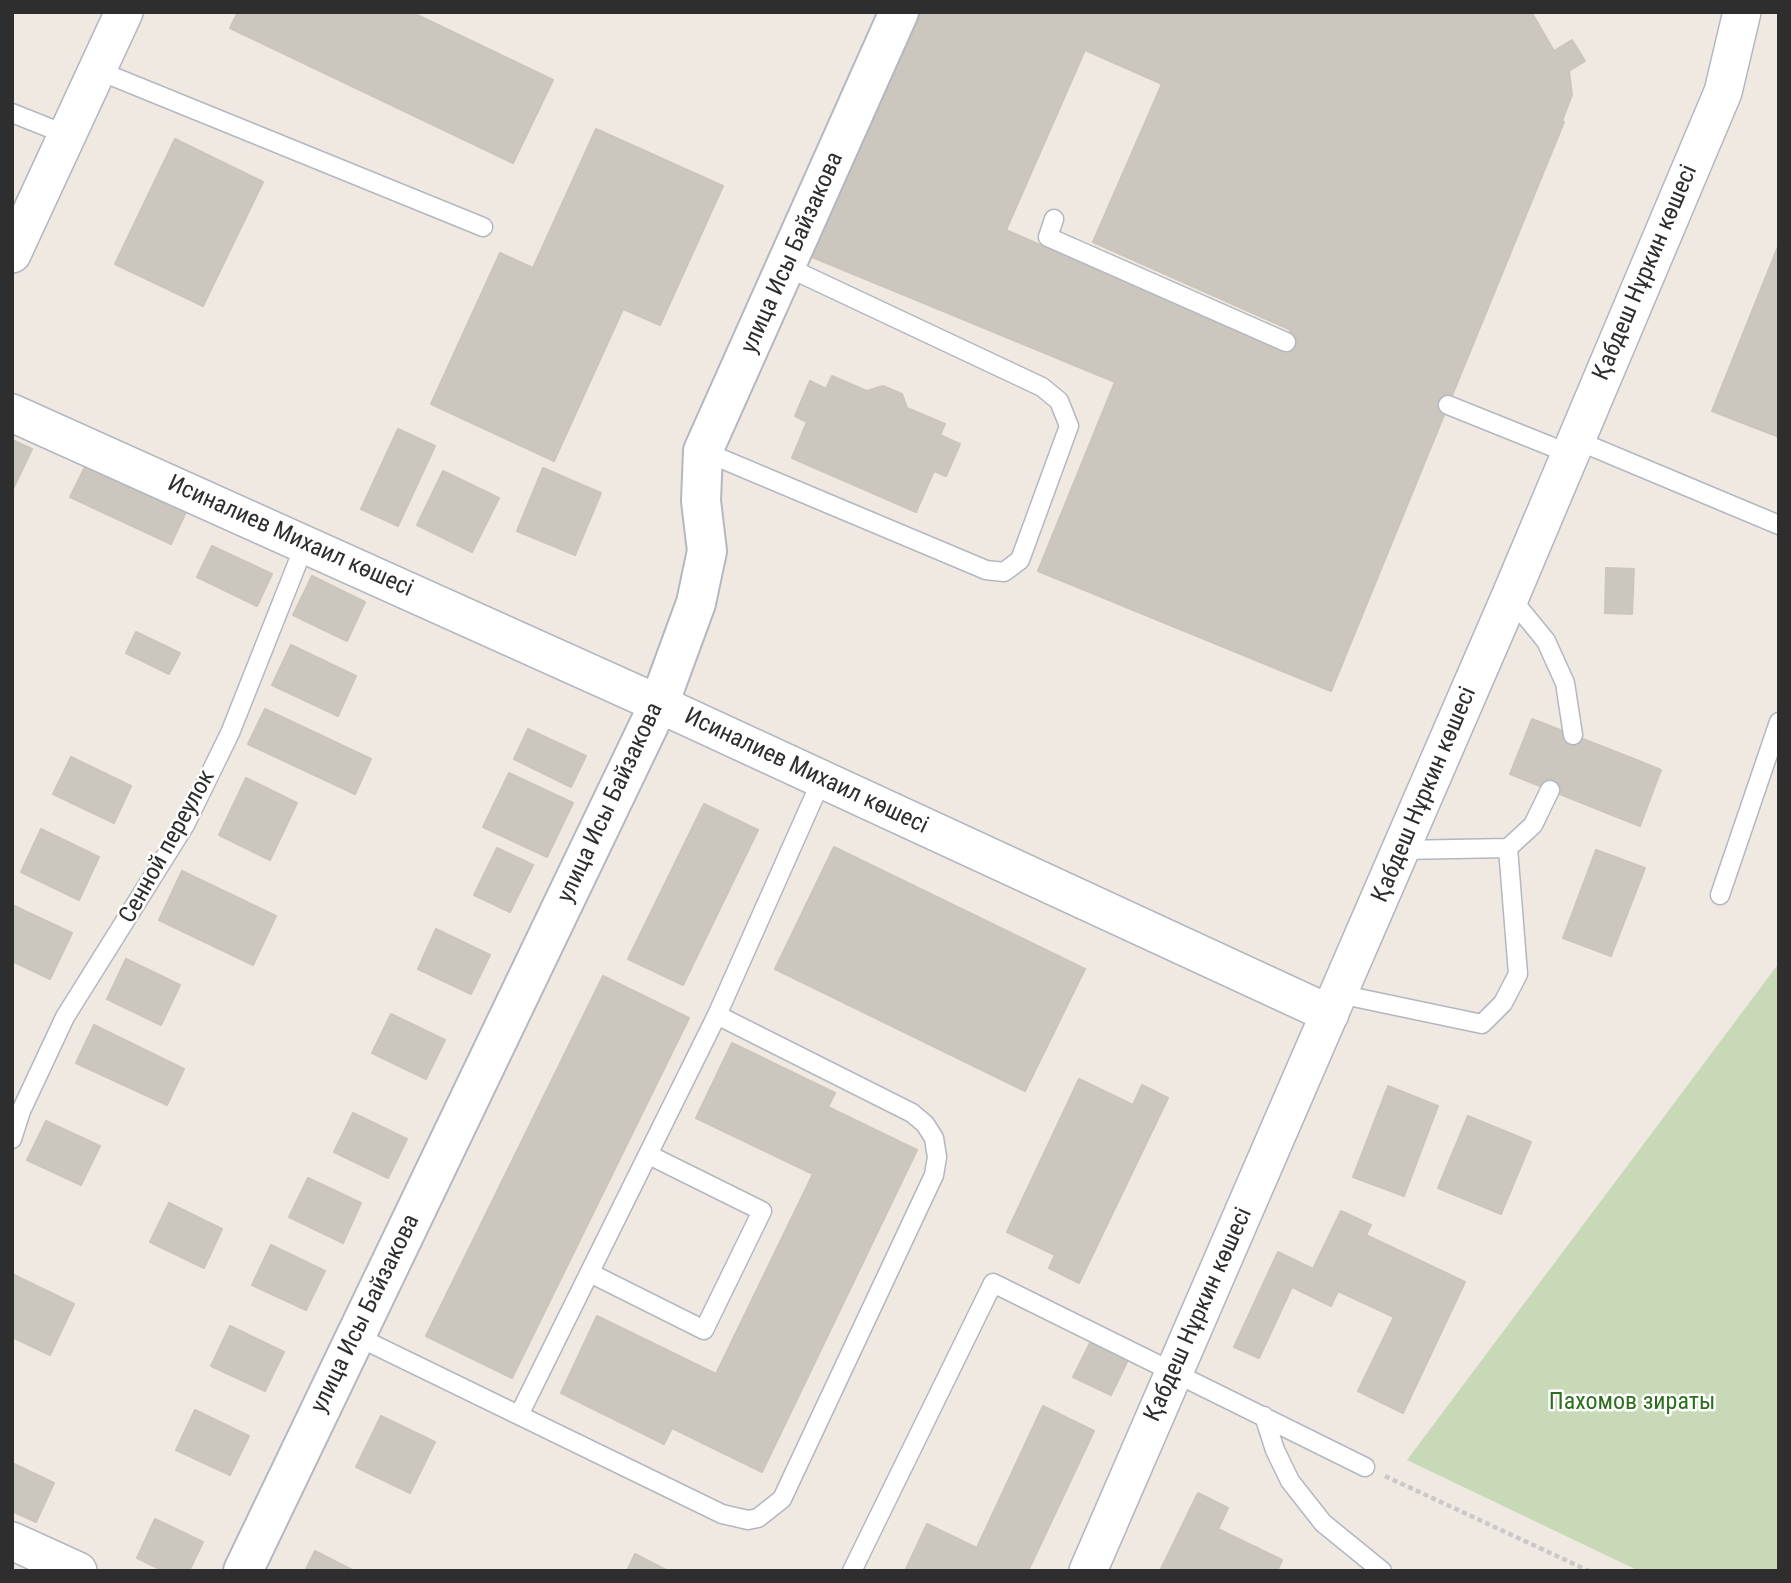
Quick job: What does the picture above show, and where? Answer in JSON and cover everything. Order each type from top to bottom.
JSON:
[{"type":"street","points":[[12,254],[124,12]]},
{"type":"street","name":"улица Исы Байзакова","points":[[243,1571],[659,704],[696,603],[707,551],[701,501],[703,451],[899,12]]},
{"type":"street","name":"Қабдеш Нұркин көшесі","points":[[1088,1571],[1510,597],[1723,92],[1742,12]]},
{"type":"street","name":"Исиналиев Михаил көшесі","points":[[12,412],[822,779],[1335,1004]]},
{"type":"street","points":[[12,1541],[78,1571]]},
{"type":"lane","points":[[97,71],[483,227]]},
{"type":"lane","points":[[12,113],[67,135]]},
{"type":"lane","points":[[1054,219],[1048,237],[1286,342]]},
{"type":"lane","points":[[703,451],[986,570],[1004,572],[1020,560],[1069,426],[1059,401],[1041,387],[787,267]]},
{"type":"lane","points":[[1448,405],[1573,447],[1779,524]]},
{"type":"lane","name":"Сенной переулок","points":[[12,1139],[21,1111],[65,1017],[191,813],[230,733],[305,544]]},
{"type":"lane","points":[[1510,597],[1546,641],[1565,683],[1573,735]]},
{"type":"lane","points":[[1720,895],[1779,722]]},
{"type":"lane","points":[[519,1415],[717,1015],[822,779]]},
{"type":"lane","points":[[1401,850],[1508,848],[1533,825],[1550,790]]},
{"type":"lane","points":[[1335,1004],[1482,1024],[1503,1003],[1518,974],[1508,848]]},
{"type":"lane","points":[[356,1336],[734,1518],[758,1518],[782,1499],[934,1175],[937,1157],[934,1138],[925,1124],[912,1113],[717,1015]]},
{"type":"lane","points":[[590,1273],[704,1330],[762,1211],[649,1155]]},
{"type":"lane","points":[[852,1571],[993,1283],[1365,1467]]},
{"type":"lane","points":[[1264,1416],[1275,1450],[1290,1481],[1323,1523],[1382,1571]]},
{"type":"path","points":[[1365,1467],[1589,1571]]},
{"type":"green space","name":"Пахомов зираты","points":[[1779,963],[1779,1571],[1639,1571],[1407,1460]]},
{"type":"building","points":[[238,12],[411,12],[553,80],[513,163],[230,28]]},
{"type":"building","points":[[913,12],[1526,12],[1533,15],[1554,51],[1572,40],[1585,61],[1569,71],[1572,95],[1562,121],[1564,122],[1331,691],[1038,571],[1115,382],[812,257]],"holes":[[[1085,50],[1162,84],[1093,242],[1291,330],[1282,351],[1006,230]]]},
{"type":"building","points":[[596,129],[723,186],[660,325],[623,309],[554,461],[431,404],[500,253],[533,268]]},
{"type":"building","points":[[175,139],[263,182],[203,306],[115,264]]},
{"type":"building","points":[[1779,244],[1779,437],[1712,411]]},
{"type":"building","points":[[832,376],[867,391],[883,386],[902,394],[907,408],[945,424],[940,435],[960,444],[946,476],[934,471],[916,512],[792,458],[807,422],[795,416],[810,381],[826,389]]},
{"type":"building","points":[[398,429],[435,446],[398,526],[361,509]]},
{"type":"building","points":[[12,440],[32,449],[13,489],[12,489]]},
{"type":"building","points":[[86,465],[186,512],[171,544],[70,497]]},
{"type":"building","points":[[543,468],[601,493],[575,555],[517,531]]},
{"type":"building","points":[[443,471],[499,498],[472,552],[417,525]]},
{"type":"building","points":[[212,546],[272,574],[257,606],[197,577]]},
{"type":"building","points":[[1606,568],[1634,569],[1632,614],[1605,613]]},
{"type":"building","points":[[312,576],[365,602],[347,641],[293,615]]},
{"type":"building","points":[[136,632],[180,653],[169,674],[126,653]]},
{"type":"building","points":[[291,645],[356,676],[338,716],[272,685]]},
{"type":"building","points":[[265,709],[371,759],[355,794],[248,744]]},
{"type":"building","points":[[1532,719],[1634,759],[1612,815],[1510,774]]},
{"type":"building","points":[[528,729],[586,756],[571,787],[514,759]]},
{"type":"building","points":[[71,757],[131,786],[114,823],[53,794]]},
{"type":"building","points":[[1634,759],[1661,770],[1640,826],[1612,815]]},
{"type":"building","points":[[509,773],[573,803],[547,857],[483,827]]},
{"type":"building","points":[[246,778],[297,803],[270,860],[219,835]]},
{"type":"building","points":[[704,804],[758,830],[683,985],[628,959]]},
{"type":"building","points":[[41,829],[99,857],[79,900],[21,872]]},
{"type":"building","points":[[834,847],[1085,969],[1025,1091],[775,969]]},
{"type":"building","points":[[497,848],[533,865],[510,912],[474,895]]},
{"type":"building","points":[[1596,850],[1645,868],[1611,956],[1563,938]]},
{"type":"building","points":[[182,871],[276,916],[253,965],[159,920]]},
{"type":"building","points":[[12,905],[72,933],[50,979],[12,961]]},
{"type":"building","points":[[436,929],[490,955],[471,994],[418,969]]},
{"type":"building","points":[[126,959],[180,985],[161,1025],[107,999]]},
{"type":"building","points":[[603,976],[689,1018],[512,1378],[426,1336]]},
{"type":"building","points":[[391,1014],[445,1040],[426,1079],[372,1053]]},
{"type":"building","points":[[94,1025],[184,1069],[167,1105],[76,1063]]},
{"type":"building","points":[[732,1043],[835,1093],[828,1107],[917,1150],[762,1472],[672,1428],[664,1444],[561,1393],[597,1316],[716,1374],[813,1174],[696,1118]]},
{"type":"building","points":[[1079,1079],[1133,1105],[1142,1085],[1168,1098],[1079,1283],[1049,1268],[1055,1255],[1007,1232]]},
{"type":"building","points":[[1388,1086],[1438,1106],[1404,1196],[1353,1177]]},
{"type":"building","points":[[353,1113],[407,1139],[388,1178],[334,1152]]},
{"type":"building","points":[[1468,1116],[1531,1142],[1501,1214],[1438,1188]]},
{"type":"building","points":[[46,1121],[100,1146],[81,1185],[27,1160]]},
{"type":"building","points":[[308,1178],[361,1203],[343,1243],[289,1217]]},
{"type":"building","points":[[169,1203],[222,1229],[204,1268],[150,1242]]},
{"type":"building","points":[[1341,1211],[1371,1225],[1366,1235],[1465,1282],[1403,1413],[1358,1391],[1394,1317],[1338,1291],[1331,1306],[1292,1287],[1259,1358],[1234,1347],[1278,1252],[1313,1269]]},
{"type":"building","points":[[271,1245],[325,1271],[306,1310],[252,1285]]},
{"type":"building","points":[[12,1274],[74,1304],[50,1355],[12,1337]]},
{"type":"building","points":[[230,1326],[284,1352],[265,1391],[211,1366]]},
{"type":"building","points":[[1091,1341],[1128,1360],[1111,1395],[1073,1377]]},
{"type":"building","points":[[1043,1406],[1094,1431],[1028,1571],[966,1571]]},
{"type":"building","points":[[195,1410],[249,1436],[230,1475],[176,1450]]},
{"type":"building","points":[[381,1416],[435,1442],[410,1493],[356,1467]]},
{"type":"building","points":[[12,1463],[54,1483],[36,1522],[12,1511]]},
{"type":"building","points":[[1198,1493],[1228,1508],[1218,1529],[1282,1560],[1277,1571],[1160,1571]]},
{"type":"building","points":[[155,1519],[203,1542],[189,1571],[164,1571],[137,1558]]},
{"type":"building","points":[[927,1524],[977,1548],[966,1571],[905,1571]]},
{"type":"building","points":[[315,1551],[354,1571],[305,1571]]},
{"type":"building","points":[[635,1554],[668,1571],[627,1571]]}]
